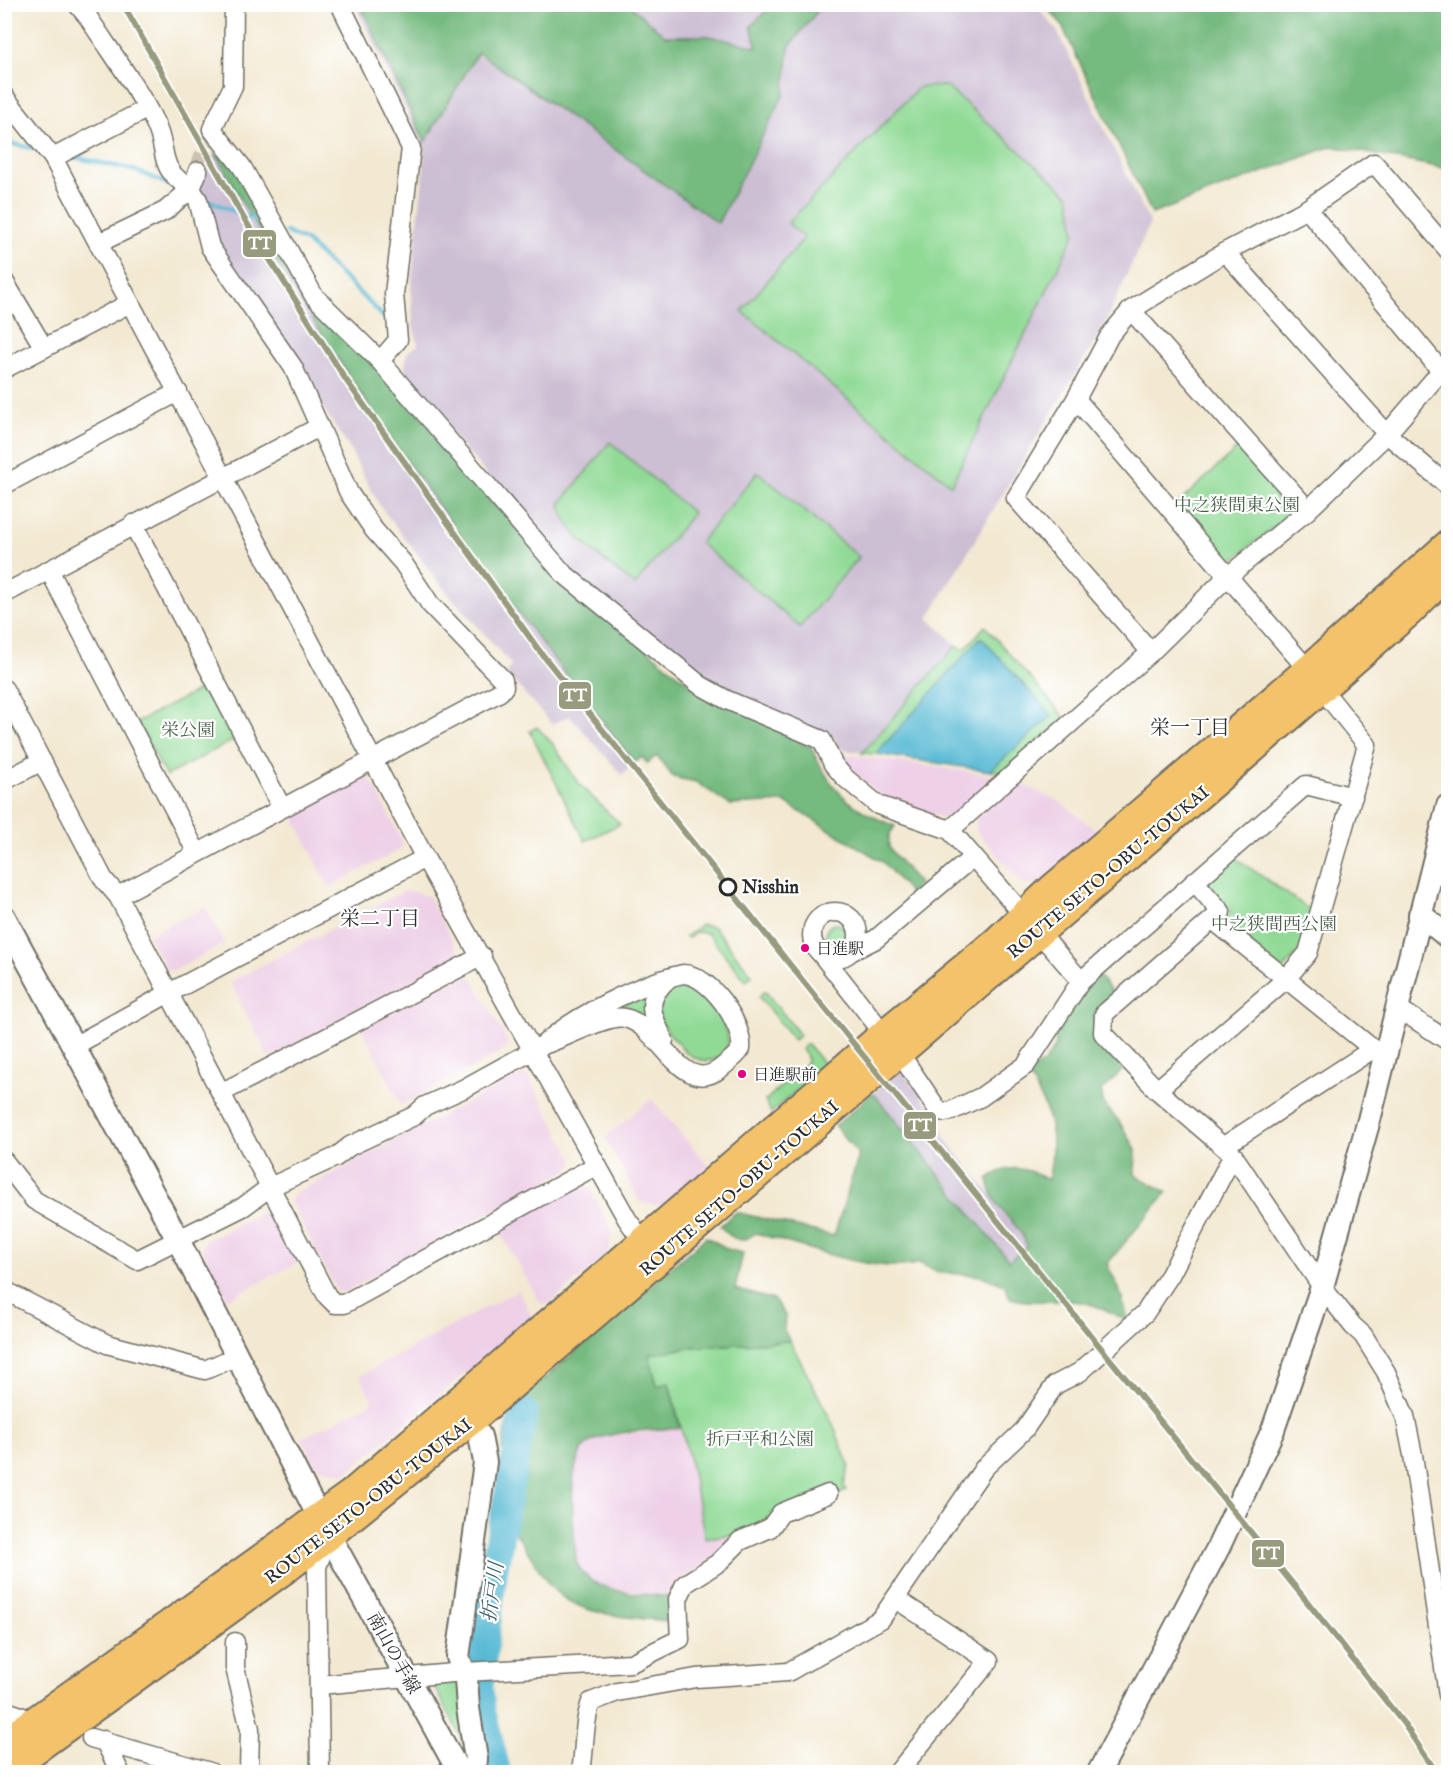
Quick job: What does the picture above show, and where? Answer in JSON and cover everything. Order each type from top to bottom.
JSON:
[{"type":"main road","name":"ROUTE SETO-OBU-TOUKAI","points":[[1315,679],[1449,545]]},
{"type":"main road","name":"ROUTE SETO-OBU-TOUKAI","points":[[4,1743],[295,1535],[324,1525],[350,1495],[649,1251],[1315,679],[1449,573]]},
{"type":"main road","name":"ROUTE SETO-OBU-TOUKAI","points":[[4,1772],[324,1525],[470,1421],[649,1251]]},
{"type":"street","points":[[77,4],[88,17],[156,124],[166,167],[176,179],[191,189],[198,200],[210,247],[292,367],[349,493],[374,530],[403,563],[430,604],[504,683],[500,692],[118,896]]},
{"type":"street","points":[[234,4],[233,86],[213,129],[242,167],[314,296],[380,361],[562,573],[700,685],[727,700],[822,740],[833,764],[844,777],[878,805],[950,830],[1081,981]]},
{"type":"street","points":[[340,4],[411,148],[394,294],[398,340],[380,361]]},
{"type":"street","points":[[4,96],[53,158],[425,858],[538,1048],[597,1165],[649,1251]]},
{"type":"street","points":[[53,158],[146,109]]},
{"type":"street","points":[[1151,652],[1016,498],[1076,399],[1110,335],[1131,310],[1225,252],[1306,209],[1374,163],[1449,250]]},
{"type":"street","points":[[99,243],[165,211],[191,189],[198,171]]},
{"type":"street","points":[[950,830],[1151,652],[1226,578],[1308,510],[1387,434],[1445,367],[1306,209]]},
{"type":"street","points":[[1225,252],[1387,434],[1449,486]]},
{"type":"street","points":[[4,281],[44,348]]},
{"type":"street","points":[[4,369],[130,303]]},
{"type":"street","points":[[1131,310],[1308,510]]},
{"type":"street","points":[[4,485],[178,392]]},
{"type":"street","points":[[1076,399],[1226,578],[1315,679],[1367,745],[1308,953],[1286,979],[1157,1090]]},
{"type":"street","points":[[4,594],[319,427]]},
{"type":"street","points":[[133,524],[282,808]]},
{"type":"street","points":[[49,570],[197,853]]},
{"type":"street","points":[[4,689],[104,880],[118,896],[327,1296],[339,1305],[597,1165]]},
{"type":"street","points":[[4,781],[42,761]]},
{"type":"street","points":[[850,952],[858,940],[853,920],[841,912],[826,914],[816,922],[812,936],[818,949],[891,1042],[938,1110],[951,1111],[981,1097],[1026,1065],[1081,981],[1306,785],[1353,797]]},
{"type":"street","points":[[1099,1773],[1218,1548],[1273,1430],[1322,1287],[1379,1054],[1396,1007],[1449,807]]},
{"type":"street","points":[[818,949],[823,954],[837,958],[876,939],[973,857]]},
{"type":"street","points":[[74,1046],[168,993],[425,858]]},
{"type":"street","points":[[1194,881],[1221,912],[1104,1014],[1103,1033],[1157,1090],[1229,1151],[1322,1287],[1363,1335],[1386,1372],[1405,1416],[1413,1455],[1449,1695]]},
{"type":"street","points":[[1419,914],[1449,937]]},
{"type":"street","name":"南山の手線","points":[[4,917],[178,1240],[324,1525],[459,1773]]},
{"type":"street","points":[[1213,920],[1379,1054]]},
{"type":"street","points":[[220,1093],[482,956]]},
{"type":"street","points":[[4,1161],[34,1200],[136,1260],[243,1207],[270,1187],[336,1157],[350,1146],[414,1116],[425,1106],[538,1048],[567,1038],[605,1019],[619,1017],[631,1020],[645,1028],[686,1071],[698,1076],[708,1076],[738,1054],[742,1037],[734,1018],[702,981],[689,974],[648,986],[562,1027],[538,1048]]},
{"type":"street","points":[[668,979],[655,995],[652,1016],[671,1055]]},
{"type":"street","points":[[1396,1007],[1449,1041]]},
{"type":"street","points":[[581,1773],[585,1750],[586,1716],[591,1702],[617,1692],[696,1678],[788,1672],[881,1619],[951,1513],[984,1468],[1024,1430],[1055,1385],[1080,1372],[1145,1312],[1170,1275],[1229,1151],[1379,1054]]},
{"type":"street","points":[[4,1290],[107,1344],[205,1370],[237,1356]]},
{"type":"street","points":[[469,1773],[475,1768],[476,1759],[467,1672],[458,1657],[485,1462],[480,1436],[470,1421]]},
{"type":"street","points":[[319,1685],[489,1670],[632,1663],[680,1639],[678,1599],[685,1584],[718,1563],[740,1541],[770,1528],[781,1513],[828,1494]]},
{"type":"street","points":[[320,1773],[317,1567],[324,1525]]},
{"type":"street","points":[[896,1599],[989,1661],[898,1773]]},
{"type":"street","points":[[234,1642],[235,1668],[250,1729],[249,1773]]},
{"type":"street","points":[[617,1692],[632,1663]]},
{"type":"street","points":[[120,1773],[98,1739],[210,1773]]},
{"type":"shaded area","points":[[1035,4],[1056,29],[1150,223],[1104,326],[928,618],[957,645],[862,753],[838,748],[834,738],[710,687],[570,573],[412,387],[404,372],[407,353],[418,345],[413,326],[411,287],[424,168],[423,145],[355,5]]},
{"type":"shaded area","points":[[215,152],[248,214],[350,377],[488,573],[635,763],[622,775],[570,716],[552,724],[506,673],[512,665],[445,590],[380,506],[349,448],[306,381],[300,360],[293,357],[220,252],[199,189]]},
{"type":"shaded area","points":[[842,754],[998,776],[952,815],[940,817],[876,792],[854,772]]},
{"type":"shaded area","points":[[362,776],[370,779],[403,842],[401,849],[329,887],[292,813]]},
{"type":"shaded area","points":[[1019,783],[1059,801],[1096,830],[1034,886],[1023,884],[976,831],[976,818]]},
{"type":"shaded area","points":[[406,890],[428,896],[458,951],[457,958],[269,1058],[230,982]]},
{"type":"shaded area","points":[[206,907],[224,944],[173,971],[166,969],[148,935]]},
{"type":"shaded area","points":[[465,975],[472,978],[508,1042],[507,1049],[401,1105],[362,1029]]},
{"type":"shaded area","points":[[901,1068],[939,1121],[946,1140],[1025,1237],[1027,1247],[1009,1261],[873,1093]]},
{"type":"shaded area","points":[[521,1074],[528,1076],[574,1160],[571,1168],[343,1293],[337,1291],[290,1201],[292,1195]]},
{"type":"shaded area","points":[[651,1099],[709,1166],[662,1206],[640,1202],[605,1138]]},
{"type":"shaded area","points":[[579,1183],[588,1186],[612,1230],[609,1254],[548,1304],[540,1303],[500,1232],[501,1226]]},
{"type":"shaded area","points":[[267,1210],[275,1212],[301,1261],[228,1299],[202,1249],[205,1241]]},
{"type":"shaded area","points":[[518,1290],[531,1315],[530,1319],[345,1474],[317,1467],[302,1438],[373,1402],[360,1376]]},
{"type":"shaded area","points":[[680,1428],[697,1490],[705,1538],[731,1535],[732,1543],[679,1582],[671,1591],[671,1597],[603,1587],[588,1580],[576,1561],[573,1475],[576,1459],[582,1449],[592,1441],[606,1436]]},
{"type":"green space","points":[[360,5],[629,5],[666,36],[708,36],[757,47],[751,26],[772,5],[822,5],[789,47],[784,94],[718,223],[478,52],[425,142]]},
{"type":"green space","points":[[1044,5],[1448,5],[1448,169],[1332,146],[1152,214],[1060,22]]},
{"type":"green space","points":[[946,86],[1069,195],[1075,233],[951,485],[742,311],[804,238],[788,223],[919,87]]},
{"type":"green space","points":[[215,152],[239,169],[310,299],[375,362],[560,578],[691,685],[802,737],[800,742],[811,747],[826,776],[844,797],[866,813],[895,826],[889,835],[889,848],[919,884],[910,893],[883,862],[784,802],[730,805],[696,782],[673,777],[657,756],[647,763],[642,757],[635,763],[465,542],[411,467],[308,313]]},
{"type":"green space","points":[[610,442],[693,513],[635,585],[590,549],[570,527],[560,504]]},
{"type":"green space","name":"中之狭間東公園","points":[[1242,447],[1293,505],[1292,512],[1228,564],[1175,506],[1238,448]]},
{"type":"green space","points":[[758,472],[859,557],[800,627],[700,543]]},
{"type":"green space","points":[[985,626],[1066,719],[1002,772],[990,771],[1052,716],[981,638],[876,754],[862,753],[957,645],[964,650]]},
{"type":"green space","name":"栄公園","points":[[210,684],[238,738],[166,776],[137,722]]},
{"type":"green space","points":[[537,727],[552,743],[579,784],[620,824],[585,841],[530,731]]},
{"type":"green space","name":"中之狭間西公園","points":[[1233,856],[1313,912],[1301,948],[1282,972],[1221,922],[1231,912],[1209,886],[1209,877]]},
{"type":"green space","points":[[832,924],[840,924],[846,930],[846,938],[840,944],[832,944],[826,938],[826,930]]},
{"type":"green space","points":[[701,925],[714,927],[752,975],[746,981],[707,933],[696,932],[688,938],[686,936]]},
{"type":"green space","points":[[1097,974],[1115,995],[1097,1011],[1094,1027],[1107,1050],[1124,1069],[1101,1091],[1104,1105],[1118,1120],[1136,1149],[1135,1175],[1167,1192],[1107,1264],[1119,1289],[1129,1322],[1087,1303],[1028,1301],[1010,1298],[1005,1285],[982,1276],[937,1272],[919,1263],[902,1266],[861,1262],[755,1233],[741,1240],[728,1234],[720,1226],[736,1212],[834,1236],[859,1155],[835,1126],[873,1093],[1009,1261],[1027,1246],[1018,1228],[995,1200],[988,1179],[1003,1171],[1018,1169],[1033,1172],[1048,1180],[1052,1150],[1050,1123],[1041,1097],[1025,1071],[1044,1063],[1056,1045],[1054,1032]]},
{"type":"green space","points":[[680,986],[704,999],[718,1015],[729,1042],[721,1057],[702,1060],[693,1057],[679,1046],[661,1022],[658,1014],[664,992]]},
{"type":"green space","points":[[765,991],[800,1035],[794,1040],[759,997]]},
{"type":"green space","points":[[648,994],[646,1016],[621,1008],[622,1005]]},
{"type":"green space","points":[[807,1044],[825,1065],[771,1113],[765,1101],[807,1062],[807,1056],[801,1049]]},
{"type":"green space","points":[[706,1237],[730,1250],[743,1253],[735,1289],[774,1300],[785,1315],[784,1330],[790,1341],[694,1347],[649,1354],[657,1386],[669,1383],[680,1428],[635,1431],[601,1437],[592,1441],[583,1450],[573,1479],[576,1561],[592,1581],[604,1586],[630,1593],[671,1597],[673,1622],[623,1617],[589,1610],[559,1595],[548,1583],[513,1529],[507,1527],[529,1412],[519,1409],[522,1398]]},
{"type":"green space","name":"折戸平和公園","points":[[790,1341],[832,1422],[849,1465],[844,1485],[846,1491],[731,1539],[730,1535],[705,1538],[689,1457],[669,1384],[657,1386],[648,1354],[694,1347]]},
{"type":"green space","points":[[522,1398],[510,1453],[502,1450],[506,1428],[513,1410]]},
{"type":"green space","points":[[462,1676],[472,1757],[431,1680]]},
{"type":"water","points":[[981,637],[1052,716],[990,771],[876,754]]},
{"type":"waterway","points":[[4,142],[40,150]]},
{"type":"waterway","points":[[69,156],[134,170],[175,187]]},
{"type":"waterway","points":[[203,198],[267,225]]},
{"type":"waterway","points":[[286,232],[306,241],[384,317]]},
{"type":"waterway","name":"折戸川","points":[[497,1772],[482,1712],[479,1687],[494,1569],[524,1412]]},
{"type":"tunnel","points":[[198,171],[212,129]]},
{"type":"transit line","name":"TT","points":[[123,4],[243,217],[346,380],[538,649],[819,1001],[1309,1604],[1404,1724],[1436,1772]]},
{"type":"place","name":"Nisshin","points":[[728,887]]},
{"type":"place","name":"日進駅","points":[[805,948]]},
{"type":"place","name":"日進駅前","points":[[742,1074]]},
{"type":"district","name":"栄一丁目","points":[[1190,727]]},
{"type":"district","name":"栄二丁目","points":[[380,918]]}]
